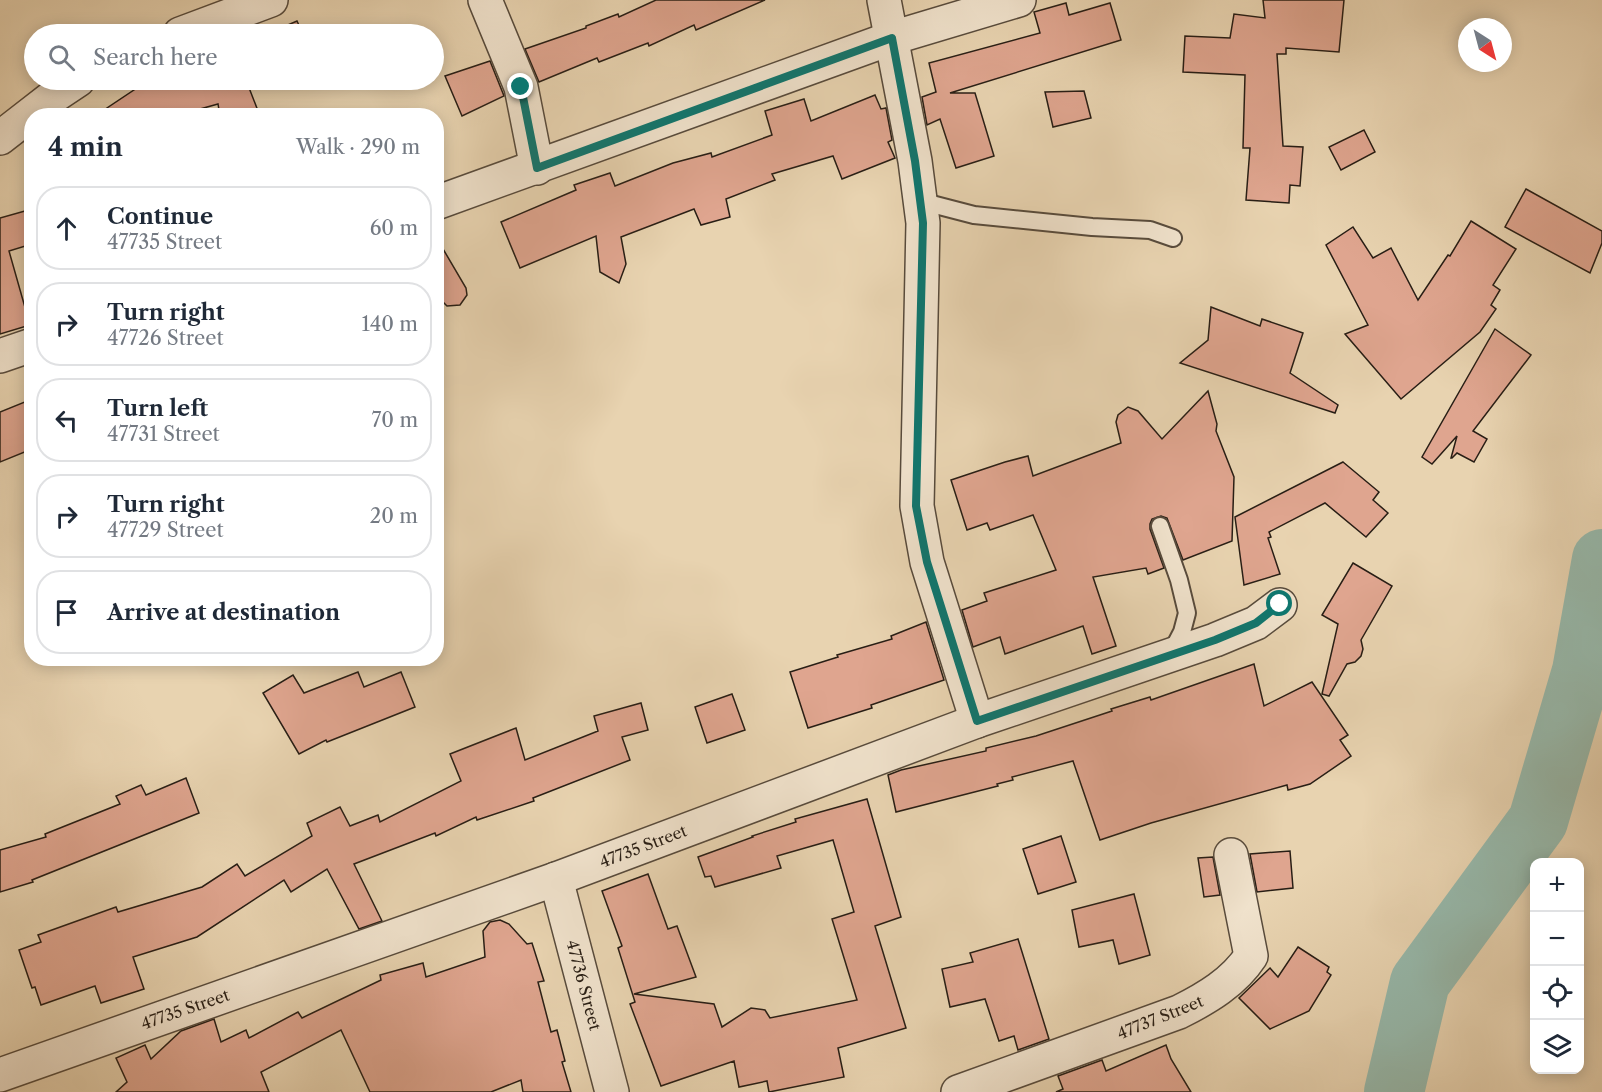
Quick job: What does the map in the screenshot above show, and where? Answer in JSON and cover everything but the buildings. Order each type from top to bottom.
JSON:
[{"type":"street","points":[[207,24],[271,0]]},
{"type":"street","points":[[485,0],[521,87],[537,168]]},
{"type":"street","points":[[884,0],[915,161],[923,223],[916,506],[927,562],[977,721]]},
{"type":"street","points":[[444,200],[892,38],[1019,0]]},
{"type":"street","points":[[39,108],[63,90]]},
{"type":"street","points":[[0,138],[24,119]]},
{"type":"street","points":[[0,356],[24,348]]},
{"type":"street","name":"47735 Street","points":[[0,1075],[556,879],[977,721],[1215,640],[1256,623],[1280,604]]},
{"type":"street","name":"47737 Street","points":[[958,1092],[1179,1012],[1212,995],[1245,966],[1251,956],[1231,855]]},
{"type":"street","name":"47736 Street","points":[[556,879],[612,1092]]},
{"type":"lane","points":[[920,201],[974,215],[1092,227],[1150,230],[1173,238]]},
{"type":"lane","points":[[1160,526],[1179,580],[1187,613],[1182,632],[1171,654]]},
{"type":"waterway","points":[[1394,1092],[1420,982],[1538,821],[1582,671],[1602,559]]},
{"type":"route","points":[[521,87],[537,168],[892,38],[915,161],[923,223],[916,506],[927,562],[977,721],[1215,640],[1256,623],[1280,604]]}]
